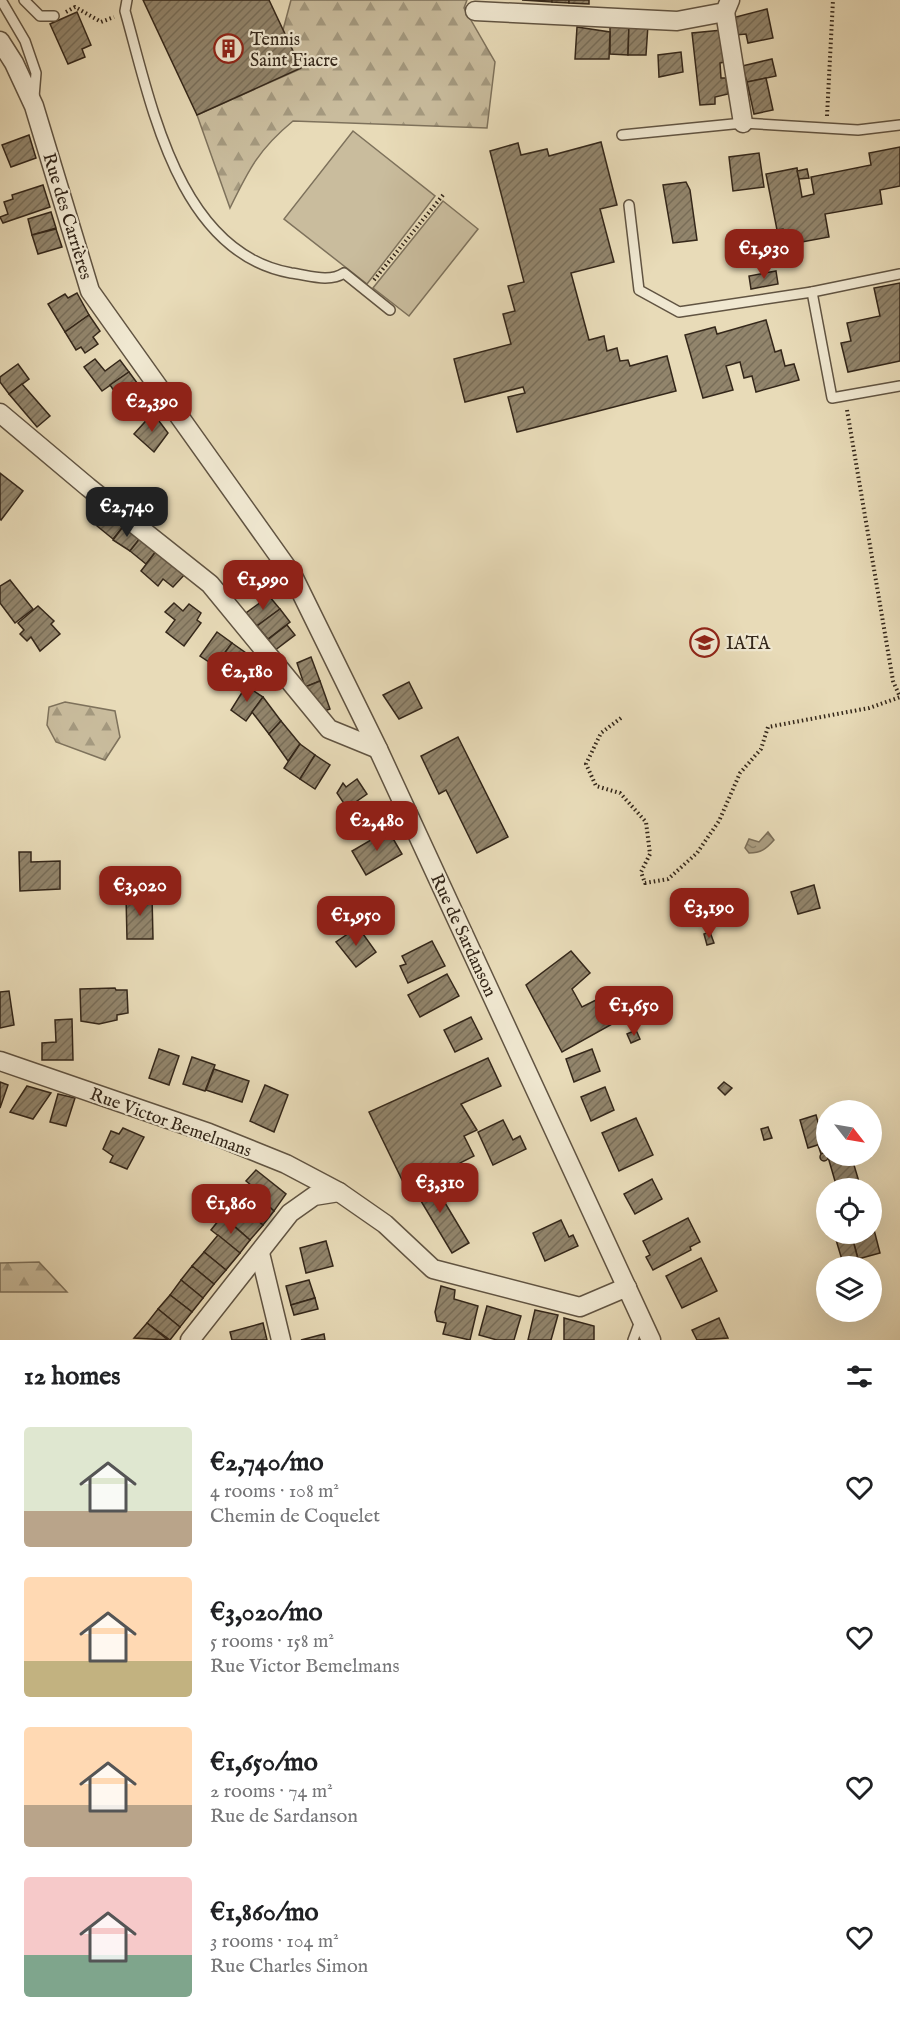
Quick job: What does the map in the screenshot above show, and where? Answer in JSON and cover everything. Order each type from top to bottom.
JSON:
[{"type":"street","points":[[475,11],[678,21],[727,6],[743,123]]},
{"type":"street","name":"Rue des Carrières","points":[[0,41],[14,63],[34,106],[90,291],[293,576],[378,749]]},
{"type":"street","points":[[0,413],[87,487],[210,584],[329,729],[378,749]]},
{"type":"street","name":"Rue de Sardanson","points":[[378,749],[651,1340]]},
{"type":"street","name":"Rue Victor Bemelmans","points":[[0,1061],[210,1133],[286,1164],[339,1192],[385,1224],[433,1269],[580,1307],[627,1287]]},
{"type":"street","points":[[190,1340],[290,1213],[314,1196],[339,1192]]},
{"type":"street","points":[[260,1253],[281,1340]]},
{"type":"lane","points":[[1,0],[25,41],[36,73],[34,106]]},
{"type":"lane","points":[[24,0],[40,16],[54,16]]},
{"type":"lane","points":[[127,0],[125,11],[166,150],[190,195],[220,238],[243,255],[281,271],[324,278],[338,277],[344,273],[390,310]]},
{"type":"lane","points":[[622,135],[743,123],[858,130],[900,125]]},
{"type":"lane","points":[[629,205],[639,290],[679,312],[812,292],[900,274]]},
{"type":"lane","points":[[812,292],[832,398],[900,386]]},
{"type":"lane","points":[[633,1340],[641,1318]]},
{"type":"path","points":[[827,112],[833,0]]},
{"type":"path","points":[[54,16],[75,7],[89,18],[101,22],[125,11]]},
{"type":"path","points":[[366,290],[443,195]]},
{"type":"path","points":[[621,718],[601,733],[586,764],[596,786],[620,793],[646,822],[650,854],[641,872],[645,883],[668,879],[697,853],[719,821],[740,772],[761,749],[768,727],[869,708],[900,697],[893,681],[848,411],[832,398]]},
{"type":"path","points":[[893,681],[900,677]]},
{"type":"green space","points":[[291,0],[467,0],[464,8],[495,62],[487,128],[293,121],[271,141],[256,160],[230,208],[197,115],[300,69],[283,30]]},
{"type":"green space","points":[[353,131],[435,196],[367,284],[284,219]]},
{"type":"green space","points":[[443,201],[478,229],[409,316],[373,288]]},
{"type":"green space","points":[[65,702],[115,711],[120,737],[105,760],[56,742],[47,725],[49,707]]},
{"type":"green space","points":[[39,1262],[67,1292],[0,1292],[0,1263]]},
{"type":"water","points":[[768,832],[774,840],[763,850],[749,853],[745,848],[749,839],[759,842]]},
{"type":"building","name":"Tennis Saint Fiacre","points":[[143,0],[269,0],[301,68],[197,115]]},
{"type":"building","points":[[522,0],[552,0],[552,2]]},
{"type":"building","points":[[552,0],[569,0],[569,3],[552,2]]},
{"type":"building","points":[[569,0],[589,0],[589,4],[569,3]]},
{"type":"building","points":[[767,9],[773,38],[748,43],[746,34],[736,35],[732,18]]},
{"type":"building","points":[[77,12],[91,45],[82,49],[85,57],[68,64],[50,24]]},
{"type":"building","points":[[610,24],[629,24],[628,55],[610,54]]},
{"type":"building","points":[[629,24],[648,25],[646,55],[628,55]]},
{"type":"building","points":[[577,27],[610,32],[609,59],[575,59]]},
{"type":"building","points":[[722,30],[725,62],[720,63],[721,78],[726,78],[728,94],[715,97],[715,104],[700,105],[692,33]]},
{"type":"building","points":[[681,52],[683,72],[659,77],[658,55]]},
{"type":"building","points":[[772,59],[776,76],[747,82],[742,66]]},
{"type":"building","points":[[766,78],[773,110],[754,114],[747,82]]},
{"type":"building","points":[[29,135],[36,158],[11,167],[2,145]]},
{"type":"building","points":[[601,142],[617,205],[600,209],[614,262],[571,273],[589,340],[604,336],[607,351],[617,348],[620,361],[628,360],[630,366],[667,356],[676,391],[517,432],[508,397],[525,393],[523,387],[465,402],[454,359],[511,344],[503,314],[515,311],[508,286],[524,282],[490,151],[518,143],[521,155],[547,149],[549,156]]},
{"type":"building","points":[[900,147],[900,186],[880,190],[882,204],[825,214],[829,237],[785,245],[783,229],[777,230],[766,174],[797,168],[802,197],[814,194],[811,177],[871,165],[869,153]]},
{"type":"building","points":[[759,153],[764,187],[733,191],[729,157]]},
{"type":"building","points":[[807,169],[809,178],[799,179],[797,171]]},
{"type":"building","points":[[686,182],[690,190],[697,240],[673,243],[663,185]]},
{"type":"building","points":[[43,185],[50,207],[3,223],[0,217],[8,214],[4,202],[13,199],[12,195]]},
{"type":"building","points":[[51,212],[56,228],[32,235],[28,219]]},
{"type":"building","points":[[56,229],[62,247],[38,254],[32,235]]},
{"type":"building","points":[[776,271],[778,284],[751,289],[749,276]]},
{"type":"building","points":[[900,283],[900,361],[848,372],[841,343],[851,341],[847,323],[880,316],[874,288]]},
{"type":"building","points":[[77,293],[89,315],[65,332],[48,304],[65,294],[68,298]]},
{"type":"building","points":[[89,315],[100,331],[93,337],[98,344],[85,353],[81,347],[76,350],[65,332]]},
{"type":"building","points":[[766,320],[775,352],[781,350],[785,366],[794,364],[799,380],[756,392],[752,376],[744,378],[740,362],[726,366],[733,390],[703,398],[685,335],[715,327],[717,334]]},
{"type":"building","points":[[95,359],[105,371],[120,360],[129,372],[102,391],[84,367]]},
{"type":"building","points":[[18,364],[29,379],[9,394],[0,382],[0,377]]},
{"type":"building","points":[[129,372],[149,399],[129,413],[110,385]]},
{"type":"building","points":[[22,384],[50,416],[37,427],[9,394]]},
{"type":"building","points":[[153,413],[168,433],[154,452],[134,434]]},
{"type":"building","points":[[0,473],[23,491],[1,520],[0,519]]},
{"type":"building","points":[[108,512],[125,524],[113,539],[97,526]]},
{"type":"building","points":[[125,524],[141,537],[130,551],[113,540]]},
{"type":"building","points":[[141,537],[157,550],[146,564],[130,551]]},
{"type":"building","points":[[157,550],[185,574],[173,587],[163,579],[158,586],[141,571]]},
{"type":"building","points":[[10,580],[33,609],[15,623],[0,603],[0,586]]},
{"type":"building","points":[[269,596],[280,609],[257,626],[246,613]]},
{"type":"building","points":[[174,603],[183,611],[189,604],[201,613],[197,620],[201,623],[184,646],[166,632],[175,620],[165,612]]},
{"type":"building","points":[[38,606],[54,621],[51,624],[60,634],[40,651],[31,637],[27,641],[20,634],[24,630],[18,623]]},
{"type":"building","points":[[280,609],[290,622],[268,639],[257,626]]},
{"type":"building","points":[[287,625],[295,635],[274,651],[266,641]]},
{"type":"building","points":[[217,632],[232,643],[215,666],[200,656]]},
{"type":"building","points":[[232,643],[246,653],[230,676],[215,666]]},
{"type":"building","points":[[311,657],[320,681],[305,687],[297,663]]},
{"type":"building","points":[[320,681],[330,709],[321,712],[305,687]]},
{"type":"building","points":[[409,682],[422,708],[399,719],[383,695]]},
{"type":"building","points":[[246,686],[263,697],[246,721],[231,710]]},
{"type":"building","points":[[263,697],[281,721],[269,734],[252,712]]},
{"type":"building","points":[[281,721],[300,744],[288,761],[269,734]]},
{"type":"building","points":[[458,737],[508,837],[477,853],[446,790],[439,794],[421,756]]},
{"type":"building","points":[[300,744],[315,755],[300,779],[284,768]]},
{"type":"building","points":[[315,755],[330,765],[315,789],[300,779]]},
{"type":"building","points":[[357,779],[367,794],[347,808],[337,793],[343,783],[346,787]]},
{"type":"building","points":[[388,830],[402,854],[366,875],[352,851]]},
{"type":"building","points":[[19,852],[31,852],[31,862],[60,861],[60,889],[20,891]]},
{"type":"building","points":[[814,885],[820,908],[798,914],[791,892]]},
{"type":"building","points":[[152,895],[153,939],[127,939],[126,896]]},
{"type":"building","points":[[358,927],[376,952],[356,967],[336,942]]},
{"type":"building","points":[[710,932],[714,943],[707,945],[704,934]]},
{"type":"building","points":[[432,941],[445,966],[408,983],[400,966],[406,964],[402,956]]},
{"type":"building","points":[[571,951],[590,973],[572,989],[582,1007],[600,998],[614,1023],[562,1052],[526,985]]},
{"type":"building","points":[[447,974],[459,996],[420,1017],[408,995]]},
{"type":"building","points":[[115,988],[116,990],[127,990],[128,1013],[117,1015],[117,1020],[99,1024],[81,1021],[80,989]]},
{"type":"building","points":[[9,991],[14,1025],[0,1028],[0,992]]},
{"type":"building","points":[[471,1017],[482,1039],[455,1052],[444,1030]]},
{"type":"building","points":[[72,1019],[73,1060],[42,1060],[42,1043],[56,1042],[55,1020]]},
{"type":"building","points":[[636,1030],[640,1039],[631,1043],[627,1034]]},
{"type":"building","points":[[159,1049],[179,1056],[169,1085],[149,1078]]},
{"type":"building","points":[[592,1049],[600,1071],[574,1082],[566,1059]]},
{"type":"building","points":[[192,1057],[215,1065],[205,1091],[183,1084]]},
{"type":"building","points":[[488,1058],[501,1086],[461,1104],[477,1130],[464,1136],[474,1156],[407,1190],[369,1112]]},
{"type":"building","points":[[214,1069],[249,1081],[242,1102],[206,1090]]},
{"type":"building","points":[[0,1082],[8,1085],[0,1108]]},
{"type":"building","points":[[724,1082],[732,1088],[725,1095],[718,1088]]},
{"type":"building","points":[[265,1085],[288,1095],[274,1132],[250,1121]]},
{"type":"building","points":[[27,1086],[51,1093],[33,1119],[10,1112]]},
{"type":"building","points":[[605,1087],[614,1110],[591,1121],[581,1097]]},
{"type":"building","points":[[58,1094],[75,1098],[66,1126],[50,1122]]},
{"type":"building","points":[[816,1115],[816,1146],[808,1148],[800,1120]]},
{"type":"building","points":[[636,1118],[653,1155],[619,1171],[602,1133]]},
{"type":"building","points":[[503,1120],[513,1140],[520,1136],[526,1149],[493,1165],[478,1132]]},
{"type":"building","points":[[768,1127],[772,1138],[764,1140],[761,1129]]},
{"type":"building","points":[[123,1128],[144,1137],[127,1169],[110,1162],[113,1156],[103,1149],[111,1131],[119,1134]]},
{"type":"building","points":[[831,1166],[854,1166],[858,1178],[834,1178]]},
{"type":"building","points":[[256,1170],[286,1194],[274,1211],[254,1193],[257,1190],[246,1181]]},
{"type":"building","points":[[429,1176],[469,1243],[452,1253],[412,1186]]},
{"type":"building","points":[[652,1179],[662,1199],[635,1214],[624,1194]]},
{"type":"building","points":[[254,1193],[274,1211],[263,1225],[242,1208]]},
{"type":"building","points":[[242,1208],[263,1225],[250,1240],[230,1222]]},
{"type":"building","points":[[222,1216],[250,1240],[240,1253],[211,1230]]},
{"type":"building","points":[[688,1218],[700,1242],[690,1247],[691,1250],[653,1270],[646,1257],[650,1255],[643,1241]]},
{"type":"building","points":[[561,1220],[569,1237],[573,1235],[578,1246],[545,1261],[533,1233]]},
{"type":"building","points":[[218,1235],[240,1253],[226,1270],[204,1252]]},
{"type":"building","points":[[326,1241],[333,1266],[306,1273],[300,1248]]},
{"type":"building","points":[[837,1244],[854,1244],[857,1256],[841,1256]]},
{"type":"building","points":[[854,1244],[878,1244],[880,1253],[857,1256]]},
{"type":"building","points":[[204,1252],[226,1270],[214,1284],[192,1266]]},
{"type":"building","points":[[701,1258],[717,1291],[682,1308],[666,1276]]},
{"type":"building","points":[[192,1266],[214,1284],[203,1298],[181,1280]]},
{"type":"building","points":[[181,1280],[203,1298],[192,1312],[170,1295]]},
{"type":"building","points":[[309,1280],[315,1298],[291,1305],[286,1286]]},
{"type":"building","points":[[441,1286],[455,1290],[454,1299],[478,1306],[470,1340],[443,1334],[446,1323],[437,1321],[435,1312]]},
{"type":"building","points":[[170,1295],[192,1312],[180,1327],[158,1309]]},
{"type":"building","points":[[315,1298],[318,1309],[294,1315],[291,1305]]},
{"type":"building","points":[[487,1306],[521,1316],[514,1340],[497,1340],[479,1335]]},
{"type":"building","points":[[158,1309],[180,1327],[170,1340],[147,1323]]},
{"type":"building","points":[[535,1310],[558,1315],[551,1340],[528,1340]]},
{"type":"building","points":[[564,1318],[594,1326],[594,1340],[564,1340]]},
{"type":"building","points":[[719,1318],[728,1338],[697,1340],[692,1330]]},
{"type":"building","points":[[147,1323],[168,1340],[134,1338]]},
{"type":"building","points":[[263,1323],[267,1340],[232,1340],[230,1332]]},
{"type":"building","points":[[324,1334],[325,1340],[301,1340]]},
{"type":"place","name":"Tennis Saint Fiacre","points":[[229,49]]},
{"type":"place","name":"IATA","points":[[705,643]]}]
